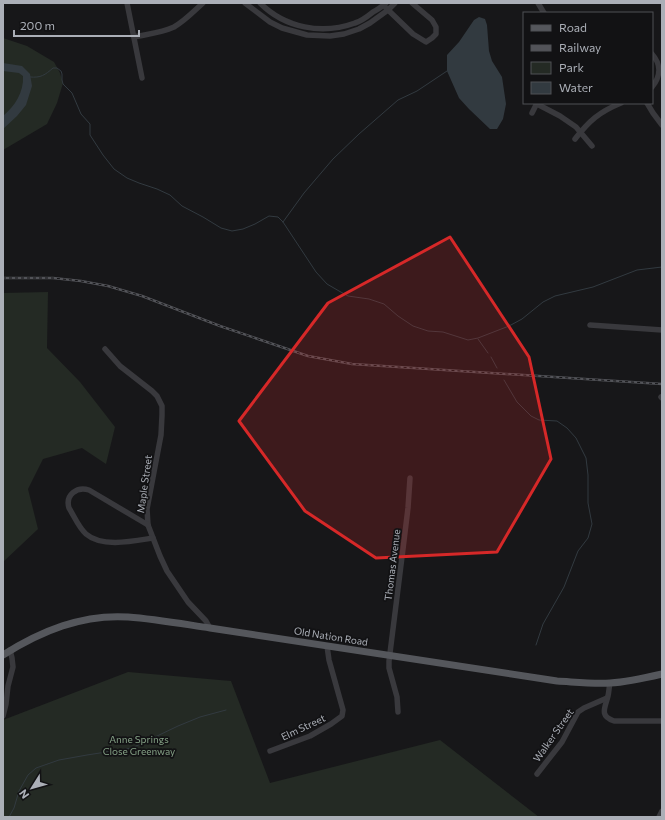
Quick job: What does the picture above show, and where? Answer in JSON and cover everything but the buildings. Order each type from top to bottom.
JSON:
[{"type":"main road","name":"Old Nation Road","points":[[3,655],[40,634],[56,628],[96,618],[127,617],[210,628],[557,681],[610,683],[662,674]]},
{"type":"street","points":[[127,3],[142,78]]},
{"type":"street","points":[[134,37],[159,32],[173,27],[185,20],[203,3]]},
{"type":"street","points":[[245,3],[270,22],[282,28],[307,35],[330,36],[359,30],[388,10],[395,3]]},
{"type":"street","points":[[260,3],[270,12],[286,21],[302,27],[318,28],[337,28],[356,23],[385,4],[388,10],[413,34],[426,42],[436,34],[436,27],[432,20],[412,3]]},
{"type":"street","points":[[538,3],[543,12]]},
{"type":"street","points":[[337,28],[338,35]]},
{"type":"street","points":[[653,55],[657,60],[659,67],[658,76],[660,78],[653,86]]},
{"type":"street","points":[[532,113],[536,104]]},
{"type":"street","points":[[539,104],[576,127],[581,131],[592,146]]},
{"type":"street","points":[[575,139],[592,119],[602,112],[620,104]]},
{"type":"street","points":[[648,104],[662,125]]},
{"type":"street","points":[[590,325],[662,330]]},
{"type":"street","name":"Maple Street","points":[[106,349],[120,366],[157,396],[162,406],[161,435],[148,509],[148,524],[152,538],[168,571],[188,602],[206,621],[210,628]]},
{"type":"street","name":"Thomas Avenue","points":[[398,712],[397,697],[389,668],[405,536],[410,478]]},
{"type":"street","points":[[148,524],[86,489],[76,490],[70,496],[68,501],[69,508],[82,529],[86,534],[94,539],[115,542],[152,538]]},
{"type":"street","name":"Elm Street","points":[[270,751],[310,736],[342,716],[343,710],[329,660],[327,646]]},
{"type":"street","points":[[3,716],[13,667],[10,650]]},
{"type":"street","points":[[610,683],[604,709],[604,713],[607,718],[612,721],[662,721]]},
{"type":"street","name":"Walker Street","points":[[537,774],[562,742],[578,712],[607,698]]},
{"type":"street","points":[[659,817],[662,811]]},
{"type":"highlighted area","points":[[450,237],[529,357],[551,459],[497,552],[376,558],[305,511],[239,421],[328,303]]},
{"type":"green space","points":[[3,38],[27,46],[54,62],[63,83],[57,103],[47,124],[3,150]]},
{"type":"green space","points":[[48,292],[47,348],[80,382],[115,427],[106,464],[82,448],[43,459],[28,489],[38,529],[3,562],[3,293]]},
{"type":"green space","name":"Anne Springs Close Greenway","points":[[128,672],[231,681],[270,783],[440,740],[539,817],[3,817],[3,720]]},
{"type":"water","points":[[479,17],[485,19],[487,25],[489,51],[492,61],[502,77],[506,104],[503,119],[497,129],[490,129],[459,98],[447,71],[447,55],[459,42],[474,20]]},
{"type":"water","points":[[3,63],[22,66],[30,74],[32,86],[26,105],[3,129],[3,116],[18,98],[22,88],[23,76],[19,73],[3,71]]},
{"type":"waterway","points":[[30,77],[43,76],[53,68],[57,68],[61,71],[63,84],[72,93],[81,114],[90,124],[90,135],[114,169],[127,178],[170,195],[182,206],[221,228],[232,231],[243,229],[269,216],[278,217],[283,222],[316,272],[327,284],[348,296],[369,299],[384,304],[413,326],[428,331],[443,332],[468,340],[478,338],[509,326],[522,319],[543,302],[555,296],[593,287],[637,270],[662,267]]},
{"type":"waterway","points":[[283,222],[304,193],[333,159],[359,134],[398,100],[417,91],[447,71]]},
{"type":"waterway","points":[[478,339],[488,353]]},
{"type":"waterway","points":[[491,357],[497,368]]},
{"type":"waterway","points":[[504,380],[517,402],[531,416],[539,420],[557,421],[567,428],[576,438],[586,458],[588,475],[588,503],[592,524],[588,538],[578,551],[564,587],[543,624],[536,645]]},
{"type":"waterway","points":[[9,817],[14,808],[19,791],[28,775],[36,768],[59,760],[132,748],[200,717],[226,710]]},
{"type":"railway","points":[[3,278],[53,278],[108,286],[142,296],[220,326],[308,356],[352,364],[662,384]]}]
